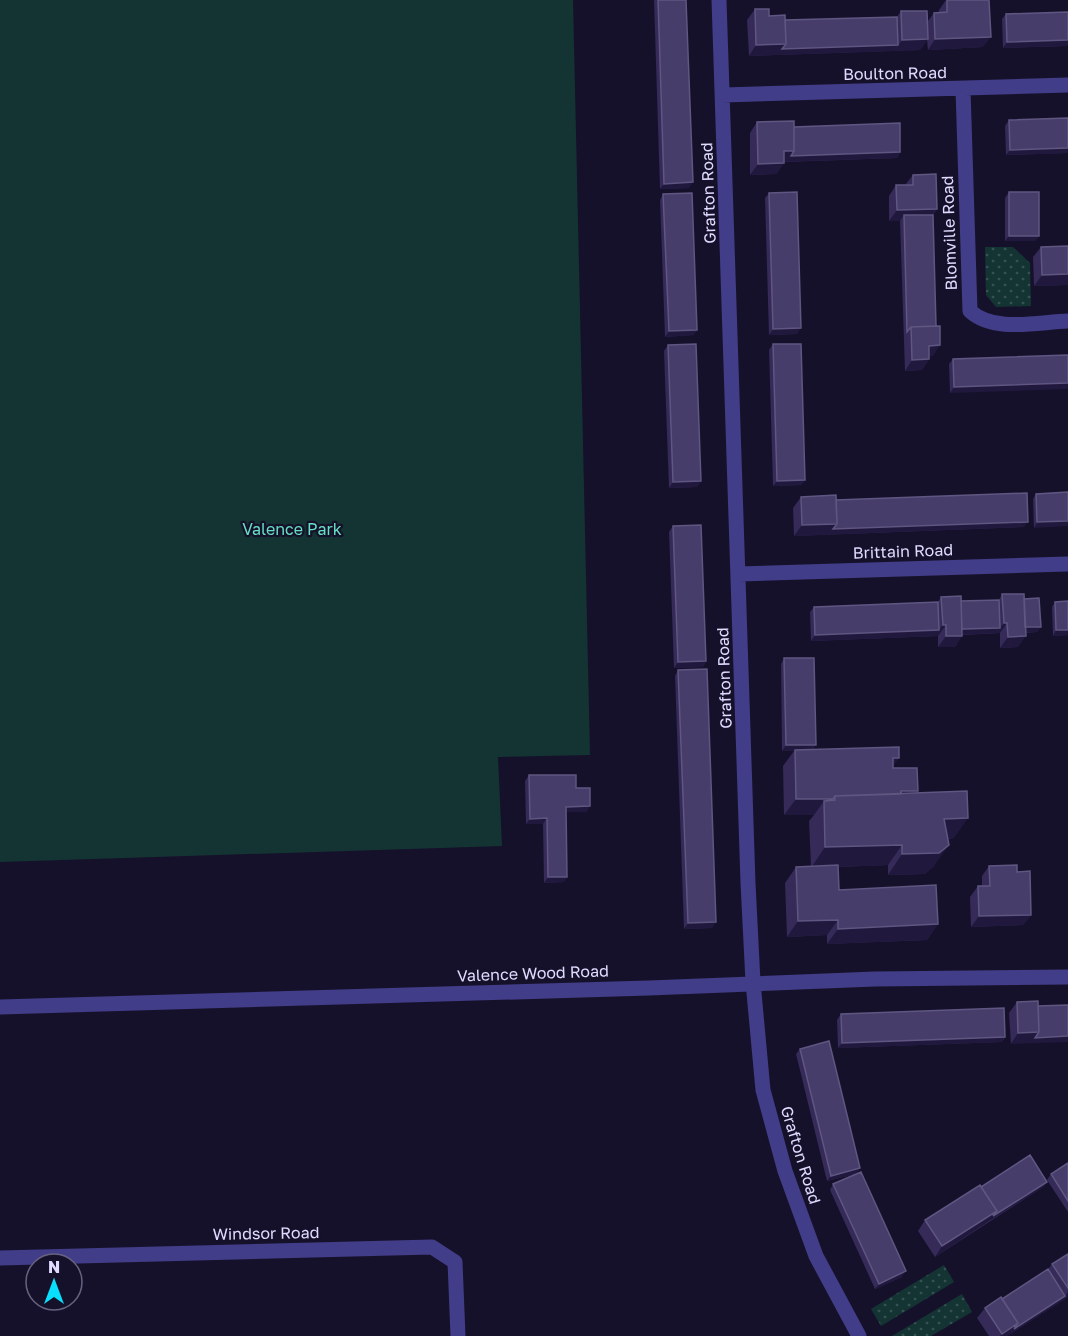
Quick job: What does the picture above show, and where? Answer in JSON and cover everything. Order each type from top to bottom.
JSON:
[{"type":"street","name":"Grafton Road","points":[[719,0],[753,982],[763,1089],[785,1171],[816,1256],[860,1336]]},
{"type":"street","name":"Boulton Road","points":[[723,95],[1068,85]]},
{"type":"street","name":"Blomville Road","points":[[963,89],[970,311],[980,320],[996,324],[1068,321]]},
{"type":"street","name":"Brittain Road","points":[[739,574],[1068,564]]},
{"type":"street","name":"Valence Wood Road","points":[[0,1007],[649,988],[753,982],[1068,977]]},
{"type":"street","name":"Windsor Road","points":[[0,1258],[432,1247],[454,1262],[458,1336]]},
{"type":"green space","name":"Valence Park","points":[[0,0],[573,0],[590,755],[498,757],[502,846],[0,862]]},
{"type":"green space","points":[[985,247],[1013,247],[1030,263],[1031,306],[996,307],[986,295]]},
{"type":"green space","points":[[944,1265],[954,1282],[881,1326],[871,1309]]},
{"type":"green space","points":[[962,1294],[972,1312],[931,1336],[892,1336]]},
{"type":"building","points":[[658,0],[686,0],[693,182],[664,184]]},
{"type":"building","points":[[947,0],[989,0],[991,37],[935,39],[934,13],[947,12]]},
{"type":"building","points":[[755,9],[769,9],[769,16],[785,15],[786,44],[756,45]]},
{"type":"building","points":[[901,11],[927,11],[928,39],[902,40]]},
{"type":"building","points":[[1068,12],[1068,40],[1007,42],[1006,14]]},
{"type":"building","points":[[897,17],[898,45],[782,49],[786,44],[785,20]]},
{"type":"building","points":[[1068,118],[1068,148],[1010,150],[1009,120]]},
{"type":"building","points":[[794,121],[794,151],[784,151],[784,163],[758,164],[757,122]]},
{"type":"building","points":[[900,123],[900,152],[791,156],[794,151],[794,127]]},
{"type":"building","points":[[936,174],[937,209],[897,210],[896,185],[913,185],[913,175]]},
{"type":"building","points":[[797,192],[801,328],[773,329],[769,193]]},
{"type":"building","points":[[1009,192],[1039,192],[1039,236],[1009,236]]},
{"type":"building","points":[[692,193],[697,330],[669,331],[663,194]]},
{"type":"building","points":[[904,215],[933,215],[936,326],[911,327],[907,332]]},
{"type":"building","points":[[1068,246],[1068,274],[1042,275],[1041,247]]},
{"type":"building","points":[[940,326],[940,345],[929,346],[929,359],[912,360],[911,327]]},
{"type":"building","points":[[696,344],[701,481],[673,482],[668,345]]},
{"type":"building","points":[[773,344],[801,344],[805,480],[777,481]]},
{"type":"building","points":[[1068,355],[1068,383],[954,387],[953,359]]},
{"type":"building","points":[[1068,492],[1068,521],[1037,522],[1036,494]]},
{"type":"building","points":[[1027,493],[1028,522],[833,529],[837,524],[836,500]]},
{"type":"building","points":[[836,495],[837,524],[802,525],[801,497]]},
{"type":"building","points":[[701,525],[706,661],[678,662],[673,526]]},
{"type":"building","points":[[1002,594],[1024,594],[1026,636],[1008,637],[1007,623],[1004,623]]},
{"type":"building","points":[[961,596],[962,636],[946,636],[941,597]]},
{"type":"building","points":[[1039,598],[1041,627],[1025,627],[1024,599]]},
{"type":"building","points":[[999,600],[1000,628],[962,629],[961,601]]},
{"type":"building","points":[[1068,601],[1068,630],[1056,630],[1055,602]]},
{"type":"building","points":[[938,602],[939,630],[815,635],[814,607]]},
{"type":"building","points":[[784,658],[814,658],[816,745],[786,745]]},
{"type":"building","points":[[707,669],[716,922],[688,923],[678,670]]},
{"type":"building","points":[[899,747],[899,758],[893,758],[893,768],[917,768],[918,791],[901,791],[901,794],[835,796],[833,799],[796,799],[795,750]]},
{"type":"building","points":[[529,775],[576,775],[576,788],[590,788],[590,806],[566,807],[567,877],[548,877],[547,818],[530,819]]},
{"type":"building","points":[[967,791],[968,818],[944,819],[949,845],[939,853],[902,854],[902,845],[825,847],[824,801],[835,800],[835,796]]},
{"type":"building","points":[[838,865],[839,890],[936,885],[938,924],[838,929],[838,920],[798,921],[796,867]]},
{"type":"building","points":[[1017,865],[1017,872],[1030,871],[1031,915],[979,916],[978,886],[990,886],[989,866]]},
{"type":"building","points":[[1038,1001],[1039,1032],[1018,1033],[1017,1002]]},
{"type":"building","points":[[1068,1005],[1068,1036],[1035,1038],[1039,1032],[1038,1006]]},
{"type":"building","points":[[1004,1008],[1005,1037],[842,1043],[841,1014]]},
{"type":"building","points":[[829,1041],[860,1168],[831,1176],[800,1049]]},
{"type":"building","points":[[1030,1155],[1047,1182],[993,1216],[997,1211],[981,1187]]},
{"type":"building","points":[[1068,1163],[1068,1201],[1051,1174]]},
{"type":"building","points":[[861,1172],[906,1271],[879,1284],[833,1184]]},
{"type":"building","points":[[980,1185],[997,1211],[942,1246],[925,1220]]},
{"type":"building","points":[[1068,1254],[1068,1288],[1052,1264]]},
{"type":"building","points":[[1048,1269],[1065,1296],[1014,1329],[1018,1323],[1002,1299]]},
{"type":"building","points":[[1001,1297],[1018,1323],[1002,1334],[985,1308]]}]
